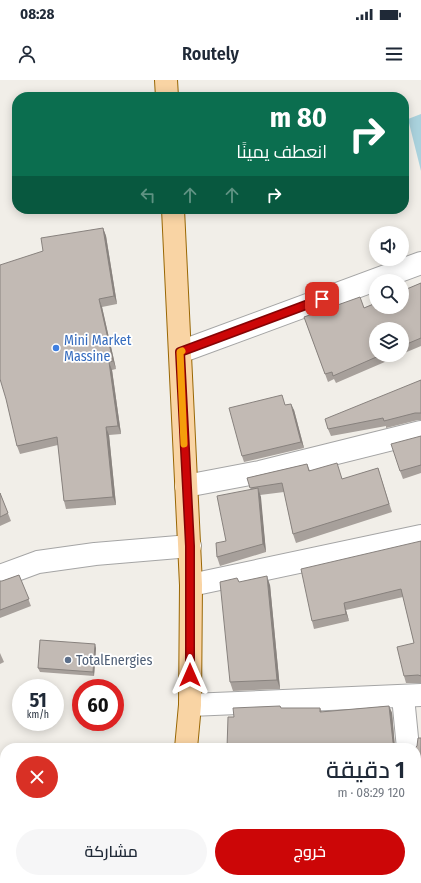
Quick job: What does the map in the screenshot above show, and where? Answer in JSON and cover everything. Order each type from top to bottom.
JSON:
[{"type":"main road","points":[[166,80],[167,92]]},
{"type":"main road","points":[[173,214],[191,585],[190,705],[186,743]]},
{"type":"street","points":[[180,352],[421,263]]},
{"type":"street","points":[[186,486],[260,472],[421,432]]},
{"type":"street","points":[[191,585],[421,536]]},
{"type":"street","points":[[0,576],[38,562],[95,554],[190,546]]},
{"type":"street","points":[[190,705],[412,696],[408,743]]},
{"type":"water","points":[[421,114],[421,171],[409,123],[409,119]]},
{"type":"building","points":[[103,228],[114,296],[99,299],[113,361],[109,362],[118,426],[106,427],[113,497],[64,501],[57,437],[17,446],[0,379],[0,265],[43,251],[41,238]]},
{"type":"building","points":[[421,283],[421,338],[409,343],[409,322],[369,322],[369,360],[333,376],[332,372],[325,374],[304,317],[360,297],[364,308],[369,306],[369,314],[409,314],[409,288]]},
{"type":"building","points":[[421,380],[421,413],[415,413],[384,421],[383,418],[328,429],[325,419]]},
{"type":"building","points":[[282,395],[285,405],[291,404],[301,442],[242,456],[229,408]]},
{"type":"building","points":[[421,436],[421,465],[400,471],[391,444]]},
{"type":"building","points":[[337,463],[342,479],[378,468],[389,504],[293,534],[282,483],[250,488],[247,478],[307,464],[309,471]]},
{"type":"building","points":[[258,488],[263,544],[217,557],[216,543],[226,541],[217,496]]},
{"type":"building","points":[[0,493],[8,513],[0,517]]},
{"type":"building","points":[[421,541],[421,676],[404,676],[397,647],[414,643],[401,589],[344,603],[346,614],[312,621],[301,569]]},
{"type":"building","points":[[19,575],[29,599],[0,610],[0,581]]},
{"type":"building","points":[[267,576],[277,680],[230,682],[220,582],[237,578],[239,582]]},
{"type":"building","name":"TotalEnergies","points":[[40,640],[95,644],[93,672],[38,668]]},
{"type":"building","points":[[280,706],[281,708],[320,708],[320,712],[389,706],[393,743],[227,743],[228,717],[234,717],[233,708]]},
{"type":"building","points":[[418,738],[421,738],[421,743],[417,743]]},
{"type":"slow traffic","points":[[182,351],[180,352],[184,444]]},
{"type":"place","name":"Mini Market Massine","points":[[56,348]]},
{"type":"place","name":"TotalEnergies","points":[[68,660]]},
{"type":"route","points":[[190,675],[190,546],[180,352],[322,299]]}]
